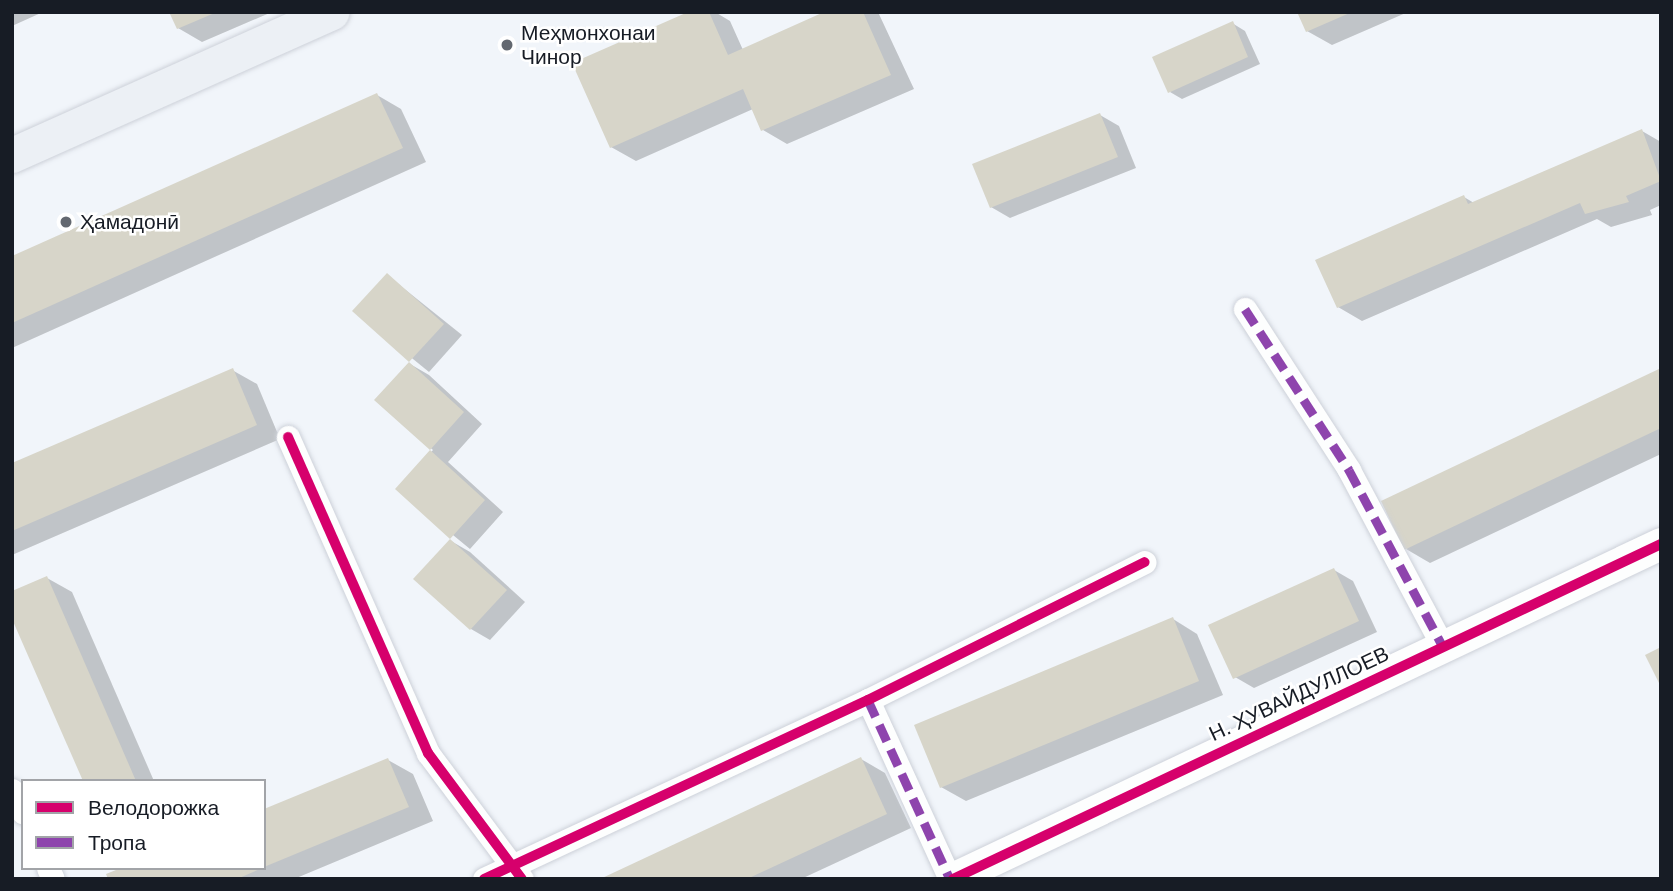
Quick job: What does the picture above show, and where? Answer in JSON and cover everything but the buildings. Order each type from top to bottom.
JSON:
[{"type":"main road","points":[[12,155],[332,12]]},
{"type":"street","points":[[1245,309],[1349,470],[1443,647]]},
{"type":"street","points":[[288,437],[428,753],[517,872]]},
{"type":"street","name":"Н. ҲУВАЙДУЛЛОЕВ","points":[[951,879],[1661,544]]},
{"type":"street","points":[[484,879],[517,872],[1145,562]]},
{"type":"street","points":[[868,700],[951,879]]},
{"type":"street","points":[[12,790],[21,809]]},
{"type":"marked path","points":[[1245,309],[1349,470],[1443,647]]},
{"type":"marked path","points":[[868,700],[950,879]]},
{"type":"cycle path","points":[[288,437],[428,753],[522,879]]},
{"type":"cycle path","points":[[953,879],[1661,544]]},
{"type":"cycle path","points":[[484,879],[868,700],[1145,562]]},
{"type":"place","name":"Меҳмонхонаи Чинор","points":[[507,45]]},
{"type":"place","name":"Ҳамадонӣ","points":[[66,222]]}]
